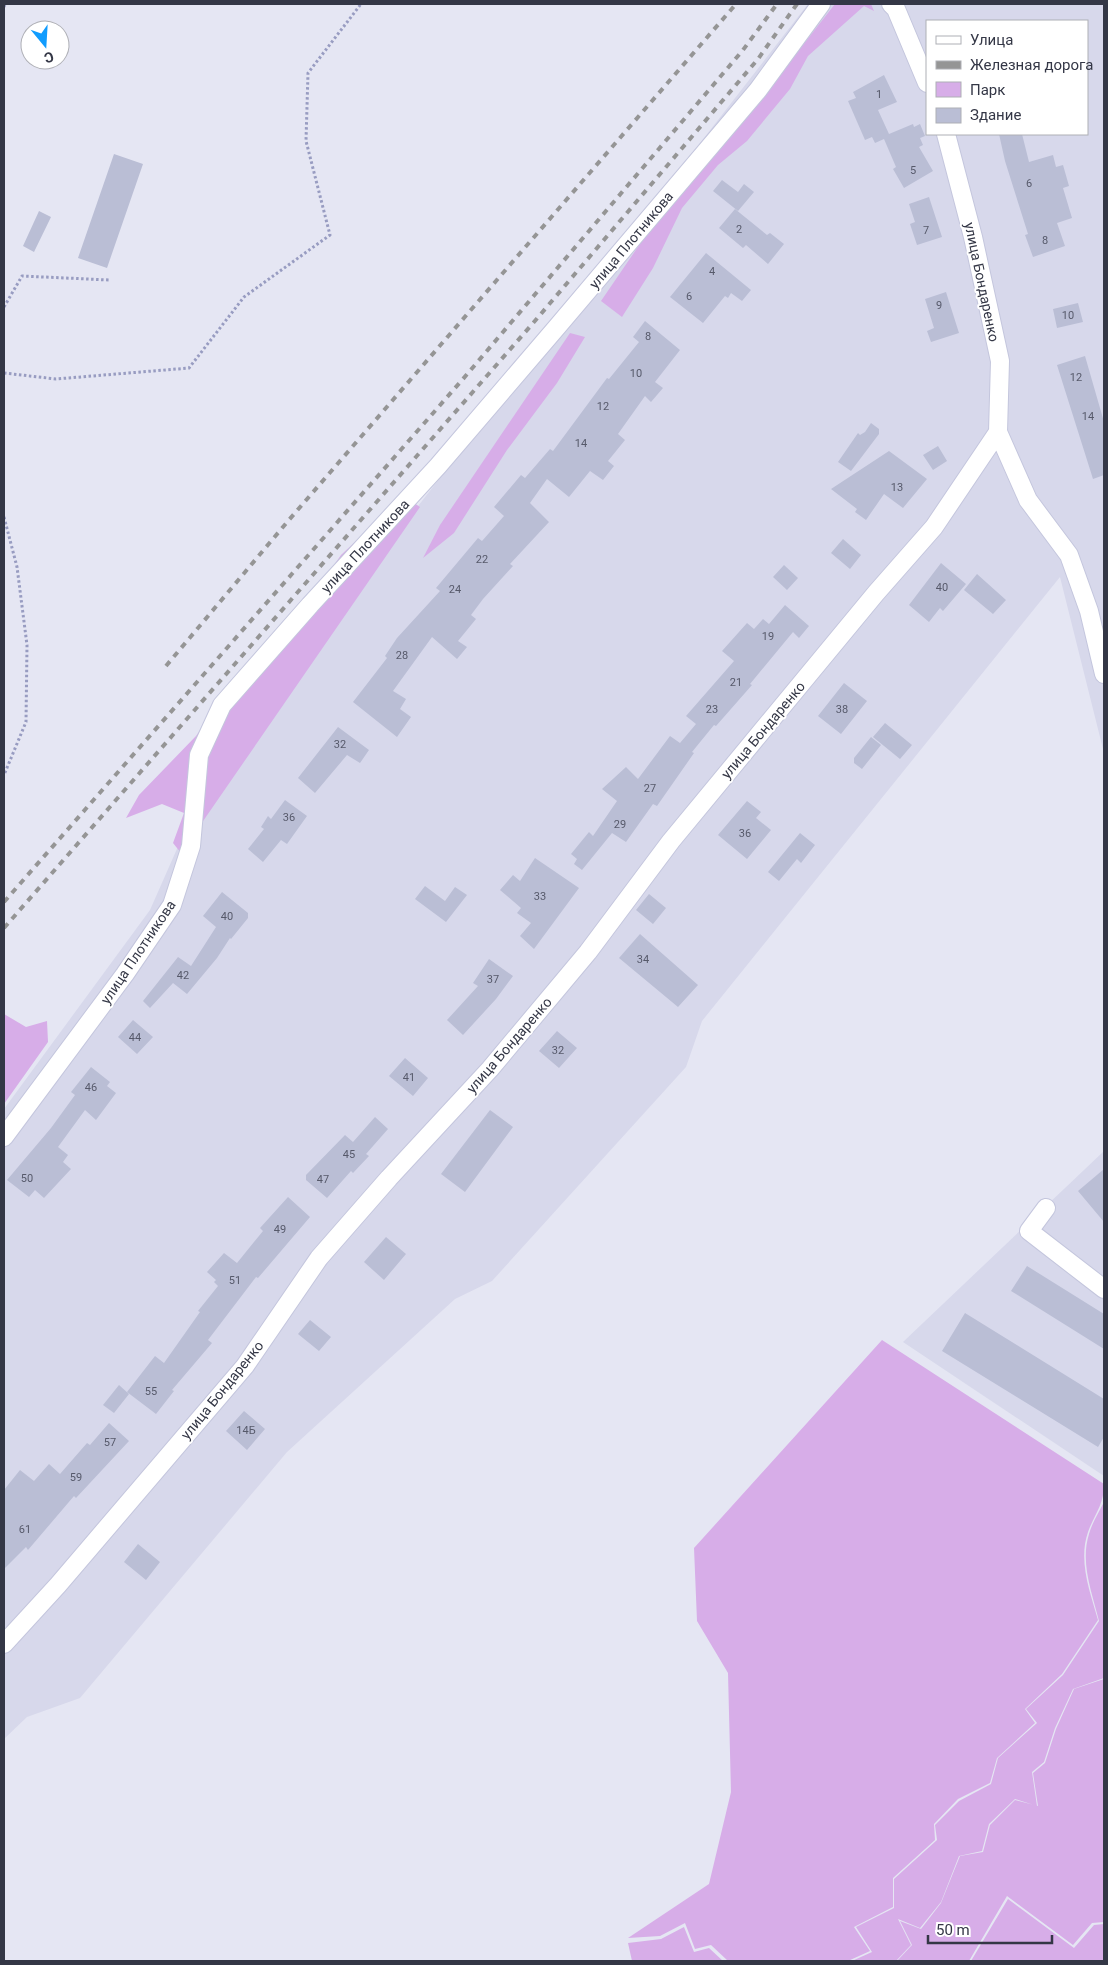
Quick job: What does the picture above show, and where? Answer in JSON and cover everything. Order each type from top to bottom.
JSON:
[{"type":"street","name":"улица Плотникова","points":[[4,1137],[113,990],[172,905],[191,846],[199,755],[222,705],[310,605],[438,466],[558,327],[758,90],[821,4]]},
{"type":"street","points":[[895,5],[926,81]]},
{"type":"street","name":"улица Бондаренко","points":[[946,135],[973,237],[1000,361],[998,432],[1028,500],[1069,555],[1089,611],[1104,674]]},
{"type":"street","name":"улица Бондаренко","points":[[4,1644],[58,1586],[245,1366],[319,1258],[389,1178],[490,1070],[588,952],[671,841],[876,593],[934,527],[998,432]]},
{"type":"street","points":[[1046,1208],[1029,1231],[1104,1289]]},
{"type":"path","points":[[4,373],[56,379],[189,368],[244,298],[330,235],[306,141],[308,73],[361,4]]},
{"type":"path","points":[[4,307],[22,276],[109,280]]},
{"type":"path","points":[[4,517],[17,567],[27,645],[26,722],[4,775]]},
{"type":"shaded area","points":[[808,4],[1104,4],[1104,753],[1060,577],[702,1021],[686,1067],[492,1281],[455,1299],[287,1452],[80,1698],[27,1717],[4,1739],[4,1109],[150,910],[210,774]]},
{"type":"shaded area","points":[[1104,1151],[1104,1476],[903,1342]]},
{"type":"green space","points":[[835,4],[871,4],[874,11],[864,6],[808,56],[790,89],[747,141],[718,165],[682,208],[653,268],[622,317],[601,301],[659,216],[773,83]]},
{"type":"green space","points":[[570,333],[585,337],[557,383],[507,450],[454,533],[423,558],[440,525]]},
{"type":"green space","points":[[404,496],[420,507],[181,853],[173,843],[184,813],[162,804],[126,818],[139,795],[196,736],[234,681],[292,625],[341,555]]},
{"type":"green space","points":[[4,1014],[26,1027],[47,1021],[48,1042],[4,1104]]},
{"type":"green space","points":[[882,1340],[1104,1484],[1101,1503],[1088,1532],[1084,1554],[1086,1576],[1098,1620],[1062,1674],[1025,1709],[1035,1723],[997,1758],[990,1783],[958,1799],[934,1824],[935,1840],[893,1878],[893,1907],[854,1927],[870,1951],[848,1961],[728,1961],[711,1945],[695,1949],[685,1923],[660,1936],[628,1938],[709,1884],[731,1792],[728,1673],[697,1621],[694,1548]]},
{"type":"green space","points":[[1104,1502],[1104,1678],[1073,1689],[1055,1728],[1044,1762],[1032,1772],[1037,1806],[1015,1799],[989,1824],[982,1851],[959,1856],[941,1902],[920,1928],[898,1919],[911,1945],[896,1961],[852,1961],[872,1952],[856,1927],[894,1908],[894,1879],[937,1840],[935,1825],[959,1801],[991,1784],[998,1758],[1037,1723],[1026,1709],[1063,1675],[1099,1621],[1088,1578],[1086,1556],[1090,1530]]},
{"type":"green space","points":[[1104,1679],[1104,1922],[1092,1923],[1073,1945],[1007,1896],[969,1961],[897,1961],[912,1945],[900,1921],[921,1929],[941,1903],[960,1856],[983,1852],[990,1825],[1015,1800],[1038,1806],[1033,1773],[1045,1763],[1056,1729],[1074,1689]]},
{"type":"green space","points":[[1008,1899],[1074,1948],[1094,1925],[1104,1924],[1104,1961],[971,1961]]},
{"type":"green space","points":[[684,1927],[694,1952],[709,1948],[723,1961],[632,1961],[628,1943],[661,1939]]},
{"type":"building","points":[[884,75],[897,102],[878,110],[889,134],[913,124],[914,127],[920,124],[925,136],[920,138],[923,145],[919,147],[933,171],[904,188],[893,169],[896,167],[884,139],[875,143],[872,137],[865,140],[848,101],[856,98],[853,92]]},
{"type":"building","points":[[999,135],[1022,135],[1029,162],[1053,155],[1056,167],[1063,165],[1069,186],[1063,188],[1072,218],[1057,223],[1065,246],[1033,257],[1025,235],[1028,234],[1005,161]]},
{"type":"building","points":[[114,154],[143,164],[107,268],[78,258]]},
{"type":"building","points":[[722,180],[738,192],[744,184],[754,192],[738,211],[713,191]]},
{"type":"building","points":[[929,197],[942,237],[917,245],[910,224],[915,222],[909,204]]},
{"type":"building","points":[[735,209],[767,235],[770,233],[784,244],[768,264],[746,245],[743,248],[719,228]]},
{"type":"building","points":[[39,211],[51,217],[34,252],[23,246]]},
{"type":"building","points":[[706,253],[751,290],[742,301],[731,293],[728,298],[725,296],[703,323],[670,297]]},
{"type":"building","points":[[946,292],[959,333],[931,342],[927,331],[934,328],[925,299]]},
{"type":"building","points":[[1078,303],[1083,322],[1057,328],[1053,309]]},
{"type":"building","points":[[645,321],[680,350],[655,382],[663,388],[651,402],[645,396],[618,434],[625,440],[608,461],[614,466],[603,480],[590,471],[569,497],[547,479],[530,503],[549,522],[510,564],[513,566],[471,615],[476,619],[458,641],[467,647],[457,659],[432,637],[393,691],[406,699],[400,709],[411,717],[397,737],[353,702],[387,658],[385,656],[397,638],[440,591],[436,588],[478,538],[482,541],[504,516],[494,507],[521,475],[525,478],[550,449],[553,451],[607,378],[609,379],[639,342],[633,337]]},
{"type":"building","points":[[1085,356],[1104,422],[1104,475],[1093,479],[1057,365]]},
{"type":"building","points":[[871,423],[879,429],[879,434],[851,471],[838,462],[858,433],[860,435],[865,432]]},
{"type":"building","points":[[938,446],[947,461],[933,470],[923,455]]},
{"type":"building","points":[[889,451],[927,479],[903,508],[884,494],[866,520],[855,512],[857,509],[831,489]]},
{"type":"building","points":[[843,539],[861,555],[850,569],[831,553]]},
{"type":"building","points":[[941,563],[966,584],[943,611],[940,608],[929,622],[909,605]]},
{"type":"building","points":[[784,565],[798,578],[787,590],[773,577]]},
{"type":"building","points":[[977,574],[1006,600],[993,614],[964,590]]},
{"type":"building","points":[[785,605],[809,626],[799,638],[793,632],[750,684],[752,685],[716,726],[714,725],[692,752],[694,753],[657,806],[653,804],[626,842],[612,833],[582,870],[574,864],[577,859],[571,854],[589,832],[593,836],[617,801],[602,789],[626,767],[638,779],[670,736],[680,743],[696,724],[686,716],[734,661],[722,651],[747,623],[754,629],[763,619],[769,624]]},
{"type":"building","points":[[844,683],[867,701],[841,734],[818,716]]},
{"type":"building","points":[[885,723],[912,745],[900,759],[873,737]]},
{"type":"building","points":[[338,727],[369,750],[360,763],[347,755],[315,793],[298,778]]},
{"type":"building","points":[[871,737],[881,745],[862,769],[854,763],[854,758]]},
{"type":"building","points":[[285,800],[307,816],[287,844],[281,840],[263,862],[248,849],[264,829],[261,827],[268,816],[271,819]]},
{"type":"building","points":[[747,801],[761,812],[756,818],[771,830],[747,859],[718,835]]},
{"type":"building","points":[[800,833],[815,845],[801,863],[797,859],[779,881],[768,872]]},
{"type":"building","points":[[535,858],[579,888],[534,949],[520,936],[531,923],[517,913],[521,908],[500,890],[513,875],[520,881]]},
{"type":"building","points":[[425,886],[445,901],[455,887],[467,895],[446,922],[415,899]]},
{"type":"building","points":[[222,892],[248,913],[248,918],[230,938],[217,958],[187,994],[173,983],[150,1008],[143,1001],[178,957],[191,966],[216,927],[203,916]]},
{"type":"building","points":[[649,894],[666,908],[653,924],[636,910]]},
{"type":"building","points":[[640,934],[698,985],[678,1007],[619,958]]},
{"type":"building","points":[[489,959],[513,976],[496,999],[463,1035],[447,1020],[478,986],[473,983]]},
{"type":"building","points":[[133,1020],[153,1037],[137,1054],[118,1037]]},
{"type":"building","points":[[557,1031],[577,1048],[559,1068],[539,1051]]},
{"type":"building","points":[[405,1058],[428,1078],[413,1096],[389,1076]]},
{"type":"building","points":[[91,1067],[110,1082],[107,1086],[116,1093],[96,1120],[85,1110],[58,1147],[68,1155],[63,1162],[71,1169],[44,1198],[35,1190],[29,1197],[7,1180],[51,1128],[75,1095],[71,1092]]},
{"type":"building","points":[[490,1110],[513,1127],[465,1192],[441,1174]]},
{"type":"building","points":[[375,1117],[388,1129],[366,1154],[369,1156],[353,1173],[351,1171],[327,1198],[306,1180],[306,1175],[345,1135],[353,1142]]},
{"type":"building","points":[[1104,1169],[1104,1222],[1078,1191]]},
{"type":"building","points":[[288,1197],[310,1217],[258,1278],[256,1277],[208,1340],[212,1343],[172,1390],[174,1391],[156,1414],[127,1392],[155,1356],[164,1363],[200,1312],[198,1311],[218,1286],[214,1282],[216,1280],[207,1272],[224,1253],[237,1263],[263,1231],[260,1228]]},
{"type":"building","points":[[386,1237],[406,1254],[384,1280],[364,1262]]},
{"type":"building","points":[[1027,1266],[1104,1314],[1104,1349],[1011,1291]]},
{"type":"building","points":[[965,1313],[1104,1399],[1104,1437],[1098,1447],[942,1351]]},
{"type":"building","points":[[310,1320],[331,1337],[319,1351],[298,1334]]},
{"type":"building","points":[[119,1385],[129,1394],[114,1413],[103,1405]]},
{"type":"building","points":[[244,1411],[265,1429],[247,1450],[226,1431]]},
{"type":"building","points":[[109,1423],[129,1441],[76,1498],[74,1496],[28,1550],[26,1547],[4,1569],[4,1490],[20,1470],[34,1481],[49,1464],[60,1474],[87,1443],[90,1445]]},
{"type":"building","points":[[138,1544],[160,1562],[146,1580],[124,1562]]},
{"type":"railway","points":[[166,666],[288,521],[736,4]]},
{"type":"railway","points":[[4,902],[463,379],[743,50],[777,4]]},
{"type":"railway","points":[[4,928],[534,322],[758,59],[797,4]]}]
